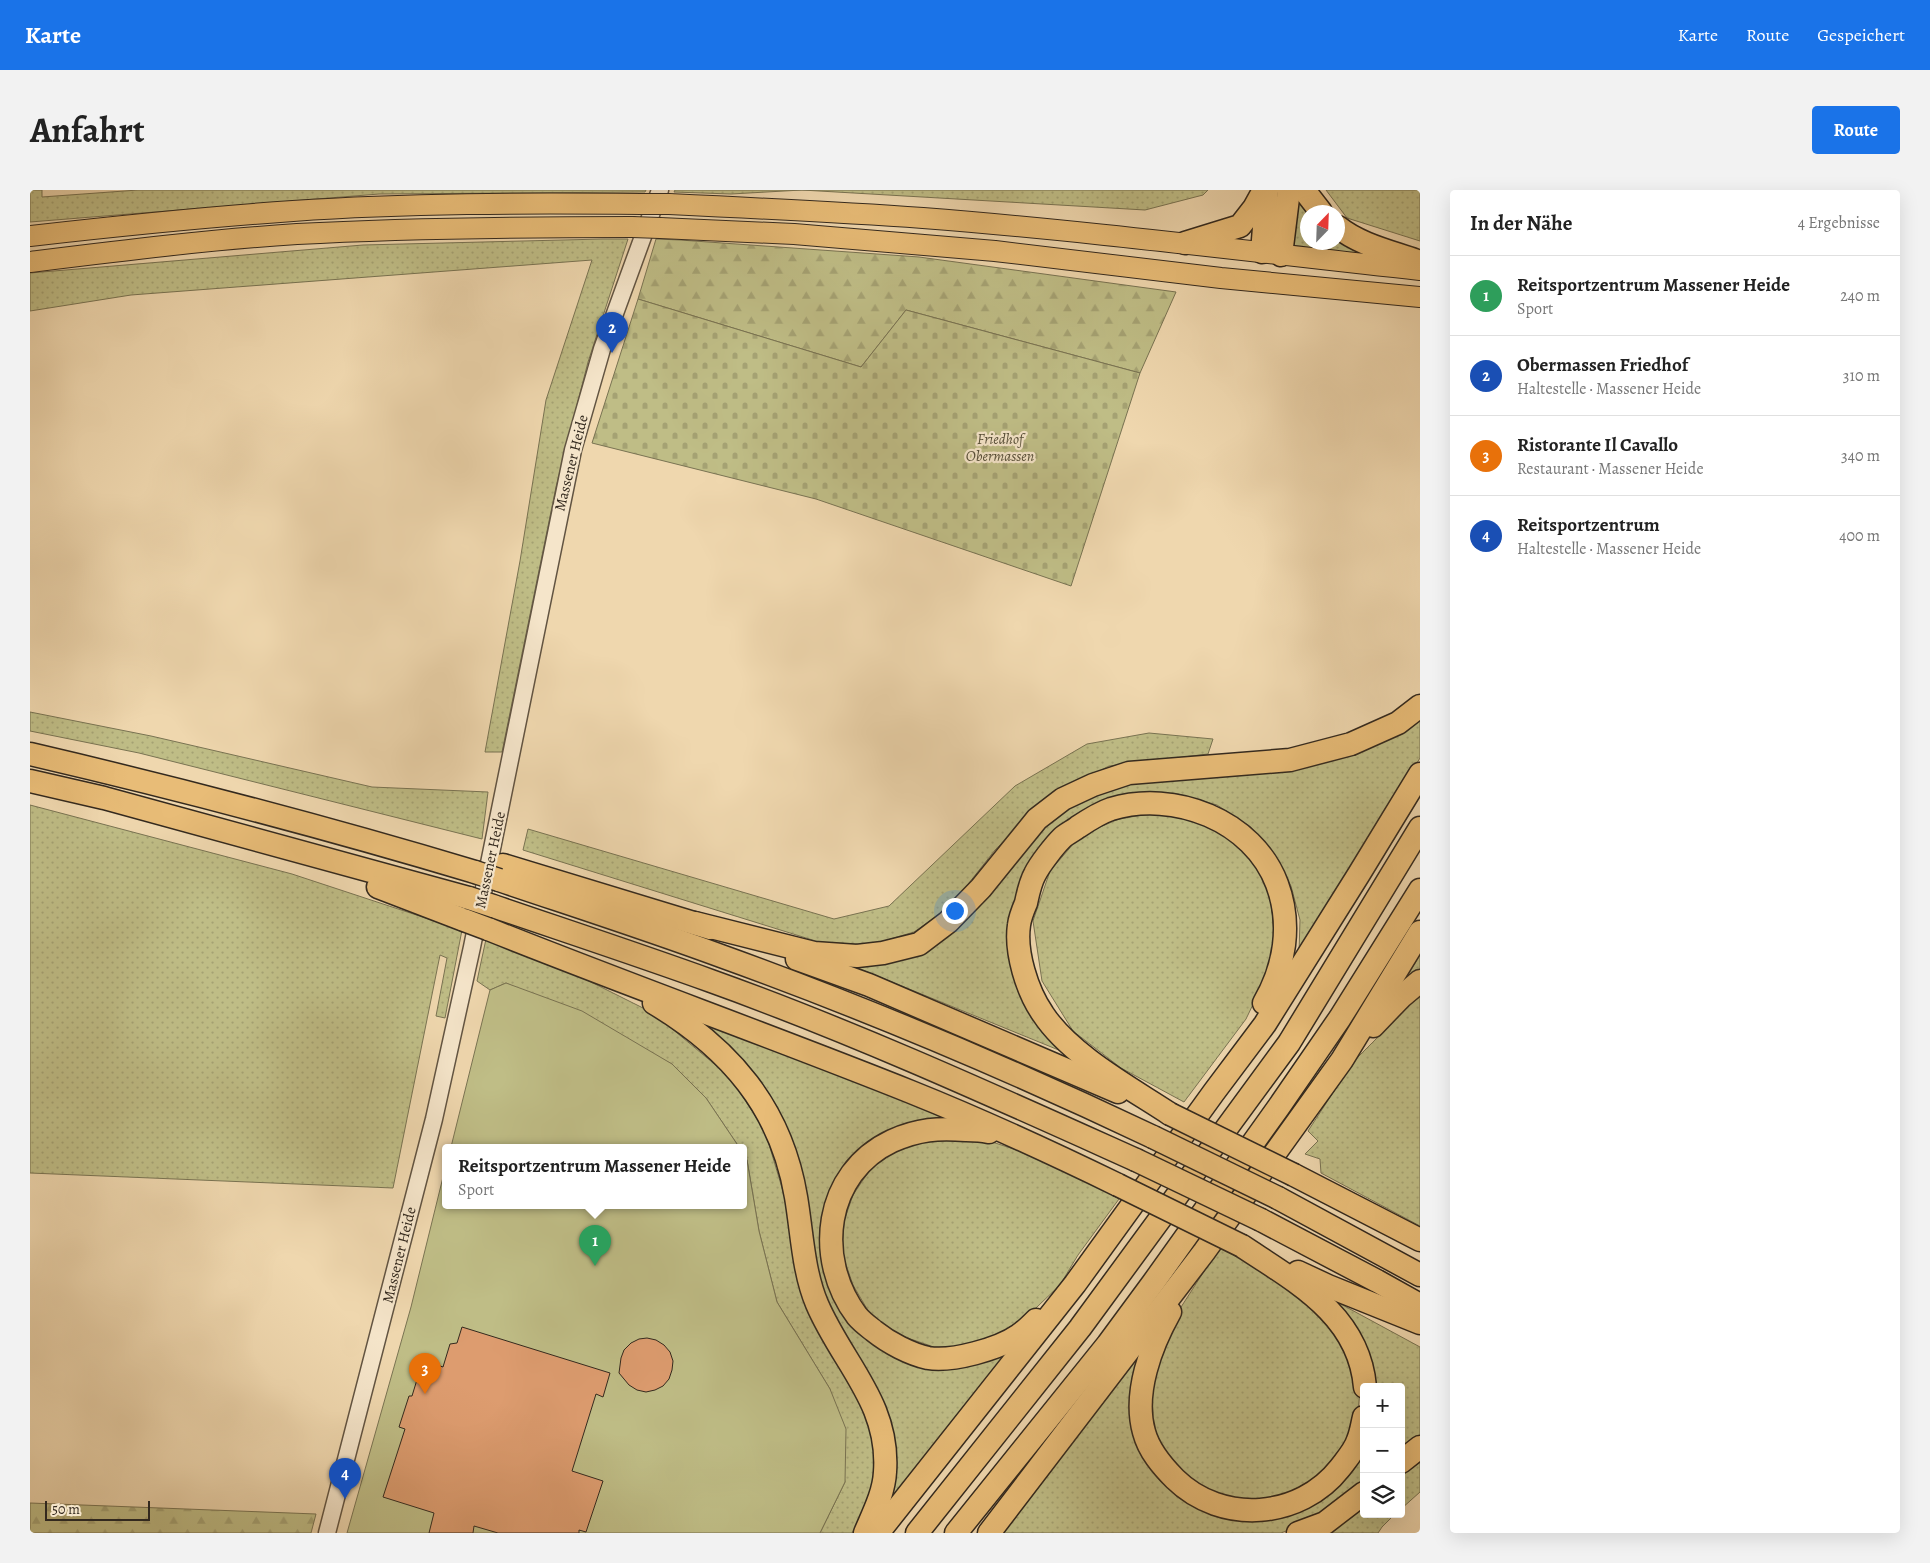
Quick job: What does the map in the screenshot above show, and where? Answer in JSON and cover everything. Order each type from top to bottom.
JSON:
[{"type":"highway","points":[[1185,243],[1240,226],[1266,190]]},
{"type":"highway","points":[[1266,190],[1271,254]]},
{"type":"highway","points":[[1271,254],[1289,190]]},
{"type":"highway","points":[[1304,190],[1316,205]]},
{"type":"highway","points":[[1345,232],[1420,262]]},
{"type":"highway","points":[[501,873],[814,953],[857,956],[883,953],[919,944],[948,922],[981,888],[1036,819],[1063,799],[1093,785],[1129,773],[1290,760],[1352,744],[1398,723],[1420,706]]},
{"type":"highway","points":[[30,754],[157,784],[375,842],[476,865],[501,873],[857,1008],[995,1066],[1153,1137],[1278,1198],[1420,1275]]},
{"type":"highway","points":[[878,1533],[1075,1284],[1265,1024],[1420,774]]},
{"type":"highway","points":[[30,781],[104,798],[280,846],[467,909],[488,929],[610,977],[712,1014],[912,1093],[1044,1150],[1328,1286],[1420,1323]]},
{"type":"highway","points":[[1170,1114],[1105,1072],[1058,1032],[1043,1016],[1032,997],[1020,957],[1019,925],[1034,874],[1062,838],[1110,809],[1142,803],[1180,806],[1212,815],[1237,831],[1256,849],[1272,871],[1278,887],[1286,918],[1284,954],[1274,986],[1214,1092]]},
{"type":"highway","points":[[917,1533],[1080,1328],[1289,1043],[1420,828]]},
{"type":"highway","points":[[956,1533],[1108,1344],[1153,1283],[1340,1018],[1420,890]]},
{"type":"highway","points":[[467,909],[493,906],[712,981],[985,1092],[1136,1160],[1261,1220],[1377,1280],[1420,1306]]},
{"type":"highway","points":[[696,923],[869,985],[1170,1114],[1420,1239]]},
{"type":"highway","points":[[989,1533],[1204,1252],[1342,1060],[1420,932]]},
{"type":"highway","points":[[610,977],[676,1016],[712,1044],[743,1075],[766,1110],[786,1156],[796,1194],[806,1265],[817,1304],[874,1404],[884,1438],[885,1473],[880,1496],[865,1533]]},
{"type":"highway","points":[[1342,1060],[1401,997],[1420,981]]},
{"type":"highway","points":[[1044,1150],[985,1131],[937,1128],[906,1135],[881,1147],[858,1164],[842,1191],[832,1217],[831,1252],[841,1287],[858,1317],[888,1343],[929,1358],[967,1356],[991,1348],[1019,1335],[1075,1284]]},
{"type":"highway","points":[[1242,1246],[1295,1281],[1337,1317],[1352,1342],[1364,1368],[1365,1383]]},
{"type":"highway","points":[[1204,1252],[1160,1330],[1143,1386],[1141,1410],[1144,1432],[1153,1453],[1168,1472],[1185,1489],[1209,1501],[1232,1509],[1255,1511],[1281,1507],[1302,1500],[1316,1492],[1332,1478],[1358,1440],[1361,1428]]},
{"type":"highway","points":[[1405,1459],[1420,1447]]},
{"type":"highway","points":[[1298,1533],[1325,1523],[1360,1496]]},
{"type":"main road","points":[[30,236],[151,223],[294,211],[511,202],[641,204],[664,197],[1185,243],[1420,270]]},
{"type":"main road","points":[[30,262],[170,245],[295,234],[420,229],[660,228],[794,234],[995,251],[1267,282],[1420,297]]},
{"type":"main road","points":[[1267,282],[1271,254]]},
{"type":"street","name":"Massener Heide","points":[[326,1533],[434,1119],[474,938],[573,450],[602,349],[664,197]]},
{"type":"green space","points":[[30,190],[42,190],[42,197],[138,190],[646,190],[645,192],[379,194],[30,222]]},
{"type":"green space","points":[[675,190],[802,190],[731,194],[674,192]]},
{"type":"green space","points":[[802,190],[1208,190],[1203,195],[1145,210]]},
{"type":"green space","points":[[1296,190],[1304,205],[1300,205],[1300,247],[1291,246]]},
{"type":"green space","points":[[1326,190],[1420,190],[1420,241],[1347,218],[1345,215],[1345,205],[1337,205]]},
{"type":"green space","points":[[1345,235],[1389,257],[1327,250],[1345,250]]},
{"type":"green space","points":[[628,239],[588,362],[556,487],[502,752],[485,752],[520,561],[546,400],[592,260],[131,295],[30,311],[30,273],[363,245]]},
{"type":"green space","points":[[656,239],[919,257],[1176,292],[1140,373],[906,310],[861,367],[638,299]]},
{"type":"green space","name":"Friedhof Obermassen","points":[[638,299],[861,367],[906,310],[1140,373],[1071,586],[816,499],[592,443]]},
{"type":"green space","points":[[30,712],[151,736],[372,787],[488,792],[482,839],[139,753],[30,731]]},
{"type":"green space","points":[[1420,714],[1420,758],[1299,953],[1300,920],[1291,886],[1276,858],[1251,827],[1217,805],[1178,794],[1130,795],[1054,833],[1013,967],[1066,1053],[843,962],[905,956],[1048,821],[1086,795],[1122,783],[1250,771]]},
{"type":"green space","points":[[1149,733],[1213,739],[1208,754],[1109,766],[1051,796],[995,850],[950,907],[914,932],[870,945],[819,942],[523,850],[528,829],[834,919],[889,906],[1015,786],[1087,744]]},
{"type":"green space","points":[[30,805],[292,874],[462,930],[445,1018],[436,1016],[447,958],[440,955],[393,1188],[30,1173]]},
{"type":"green space","points":[[1160,812],[1196,819],[1228,836],[1252,858],[1269,889],[1277,930],[1270,969],[1246,1019],[1184,1102],[1121,1068],[1073,1031],[1042,981],[1033,921],[1050,871],[1081,835],[1119,819]]},
{"type":"green space","points":[[486,939],[575,974],[653,1013],[730,1077],[765,1131],[788,1208],[861,1400],[876,1447],[875,1477],[858,1525],[852,1533],[820,1533],[845,1482],[830,1389],[777,1302],[759,1231],[747,1160],[747,1144],[737,1144],[706,1098],[672,1064],[506,983],[490,990],[477,981]]},
{"type":"green space","points":[[1420,955],[1420,970],[1406,978]]},
{"type":"green space","points":[[506,983],[582,1011],[672,1064],[706,1098],[737,1144],[452,1144],[490,990]]},
{"type":"green space","points":[[1420,997],[1420,1226],[1321,1173],[1320,1159],[1305,1154],[1318,1141],[1308,1131],[1353,1062]]},
{"type":"green space","points":[[702,1018],[944,1118],[837,1190],[835,1289],[929,1362],[1022,1338],[886,1514],[892,1473],[823,1303],[790,1155],[699,1024]]},
{"type":"green space","points":[[983,1139],[1032,1155],[1095,1185],[1119,1199],[1078,1255],[1060,1285],[1014,1329],[961,1348],[934,1347],[896,1334],[870,1314],[853,1285],[842,1253],[844,1221],[853,1195],[869,1171],[892,1150],[912,1140]]},
{"type":"green space","points":[[747,1160],[759,1231],[777,1302],[830,1389],[846,1429],[845,1482],[820,1533],[347,1533],[411,1307],[442,1181],[442,1209],[747,1209]]},
{"type":"green space","points":[[1219,1248],[1282,1279],[1346,1342],[1360,1389],[1358,1414],[1341,1455],[1297,1495],[1233,1504],[1172,1469],[1147,1412],[1165,1332]]},
{"type":"green space","points":[[1337,1302],[1420,1347],[1420,1442],[1405,1450],[1405,1383],[1370,1383],[1334,1305]]},
{"type":"green space","points":[[1137,1355],[1132,1386],[1142,1454],[1160,1481],[1188,1502],[1285,1514],[1360,1446],[1360,1490],[1322,1517],[1281,1533],[996,1533]]},
{"type":"green space","points":[[1420,1454],[1420,1492],[1405,1505],[1405,1473],[1405,1467]]},
{"type":"green space","points":[[30,1503],[316,1514],[311,1533],[30,1533]]},
{"type":"green space","points":[[1360,1504],[1360,1518],[1391,1518],[1378,1533],[1320,1533]]},
{"type":"building","points":[[462,1327],[610,1373],[603,1397],[596,1394],[572,1471],[603,1481],[586,1532],[579,1530],[579,1533],[498,1533],[474,1526],[473,1533],[429,1533],[434,1513],[383,1497],[405,1429],[399,1427],[409,1396],[412,1396],[423,1360],[443,1367],[450,1344],[457,1343]]},
{"type":"building","points":[[647,1338],[656,1340],[664,1345],[670,1352],[673,1361],[669,1379],[663,1386],[646,1392],[637,1390],[629,1385],[619,1373],[624,1350],[631,1343]]},
{"type":"place","name":"Obermassen Friedhof","points":[[612,353]]},
{"type":"place","name":"Reitsportzentrum Massener Heide","points":[[595,1266]]},
{"type":"place","name":"Ristorante Il Cavallo","points":[[425,1394]]},
{"type":"place","name":"Reitsportzentrum","points":[[345,1499]]}]
